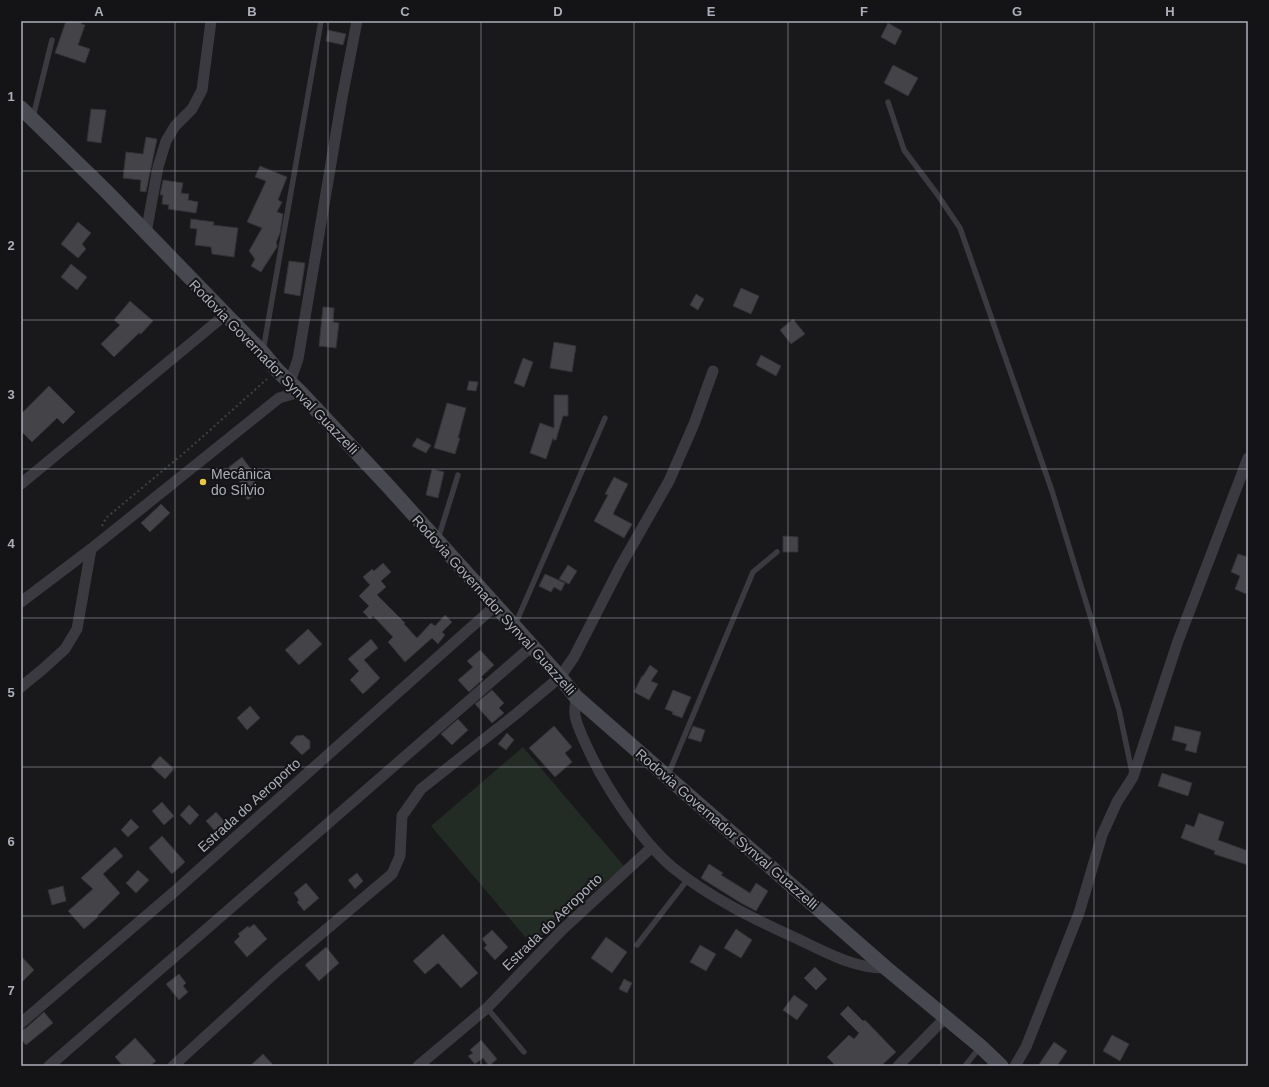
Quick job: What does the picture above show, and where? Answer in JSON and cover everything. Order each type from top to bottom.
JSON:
[{"type":"main road","name":"Rodovia Governador Synval Guazzelli","points":[[21,108],[106,191],[263,353],[277,370],[295,387],[438,542],[560,677],[576,697],[886,968],[980,1046],[1001,1066]]},
{"type":"street","points":[[146,233],[158,167],[166,141],[175,126],[192,109],[202,90],[211,21]]},
{"type":"street","points":[[21,602],[91,549],[279,398],[295,387],[298,359],[342,98],[357,21]]},
{"type":"street","points":[[21,484],[226,315]]},
{"type":"street","points":[[173,1066],[277,971],[392,874],[400,856],[402,816],[421,789],[516,714],[560,677],[574,657],[620,567],[669,481],[694,424],[713,371]]},
{"type":"street","points":[[1015,1066],[1026,1047],[1079,913],[1102,835],[1117,802],[1133,777],[1178,641],[1248,458]]},
{"type":"street","points":[[21,687],[65,649],[78,629],[91,549]]},
{"type":"street","name":"Estrada do Aeroporto","points":[[21,1023],[174,892],[495,606]]},
{"type":"street","points":[[50,1066],[532,646]]},
{"type":"street","points":[[576,697],[575,715],[580,730],[611,793],[652,847],[671,866],[688,879],[730,906],[780,931],[821,950],[855,963],[873,968],[886,968]]},
{"type":"street","name":"Estrada do Aeroporto","points":[[418,1066],[488,1008],[562,930],[652,847]]},
{"type":"street","points":[[898,1066],[946,1018]]},
{"type":"lane","points":[[263,353],[321,21]]},
{"type":"lane","points":[[32,119],[52,40]]},
{"type":"lane","points":[[888,102],[904,150],[960,228],[1052,491],[1119,710],[1133,777]]},
{"type":"lane","points":[[514,627],[605,418]]},
{"type":"lane","points":[[438,542],[458,475]]},
{"type":"lane","points":[[667,777],[752,572],[777,552]]},
{"type":"lane","points":[[637,945],[688,879]]},
{"type":"lane","points":[[488,1008],[524,1052]]},
{"type":"lane","points":[[966,1066],[980,1046]]},
{"type":"path","points":[[100,529],[106,518],[190,448],[277,370]]},
{"type":"shaded area","points":[[523,747],[624,866],[532,945],[431,826]]},
{"type":"building","points":[[66,21],[82,21],[81,24],[85,25],[78,45],[90,49],[85,63],[55,53]]},
{"type":"building","points":[[888,23],[902,31],[895,45],[881,37]]},
{"type":"building","points":[[328,30],[346,34],[343,45],[326,41]]},
{"type":"building","points":[[893,65],[918,78],[908,96],[884,83]]},
{"type":"building","points":[[91,109],[106,110],[101,143],[87,141]]},
{"type":"building","points":[[146,137],[157,139],[146,192],[140,191],[141,180],[123,178],[126,152],[143,154]]},
{"type":"building","points":[[260,166],[287,177],[278,200],[282,202],[277,212],[283,214],[280,233],[276,243],[277,247],[261,272],[251,266],[255,259],[249,251],[262,228],[247,222],[266,181],[255,177]]},
{"type":"building","points":[[163,180],[183,183],[181,193],[189,194],[188,200],[198,202],[196,213],[168,209],[169,205],[162,204],[163,195],[160,195]]},
{"type":"building","points":[[191,219],[214,222],[213,225],[238,228],[234,257],[212,254],[211,247],[195,245],[197,229],[190,228]]},
{"type":"building","points":[[78,222],[91,233],[82,244],[86,249],[78,258],[61,244]]},
{"type":"building","points":[[289,261],[305,263],[300,296],[284,293]]},
{"type":"building","points":[[71,264],[87,277],[77,290],[61,277]]},
{"type":"building","points":[[741,288],[759,296],[751,314],[733,306]]},
{"type":"building","points":[[696,294],[704,299],[698,310],[690,305]]},
{"type":"building","points":[[130,301],[153,321],[141,334],[139,333],[114,357],[101,344],[120,325],[114,320]]},
{"type":"building","points":[[323,307],[334,308],[333,322],[339,323],[336,348],[319,346]]},
{"type":"building","points":[[793,319],[805,334],[791,344],[780,330]]},
{"type":"building","points":[[554,342],[576,346],[572,372],[550,368]]},
{"type":"building","points":[[761,355],[781,366],[776,376],[756,365]]},
{"type":"building","points":[[523,358],[533,362],[524,387],[514,383]]},
{"type":"building","points":[[469,381],[478,382],[476,391],[467,390]]},
{"type":"building","points":[[49,386],[75,412],[63,424],[57,418],[32,442],[21,431],[21,414]]},
{"type":"building","points":[[554,395],[568,395],[568,416],[563,416],[556,440],[553,438],[546,459],[530,453],[540,423],[554,428]]},
{"type":"building","points":[[447,403],[466,408],[455,454],[434,448]]},
{"type":"building","points":[[417,438],[431,445],[426,453],[412,446]]},
{"type":"building","points":[[242,457],[253,472],[249,475],[261,489],[248,500],[239,489],[243,486],[229,467]]},
{"type":"building","points":[[432,469],[444,472],[438,498],[426,495]]},
{"type":"building","points":[[614,477],[628,484],[613,514],[632,524],[624,538],[594,521],[608,495],[605,494]]},
{"type":"building","points":[[161,504],[170,513],[150,532],[141,523]]},
{"type":"building","points":[[783,536],[798,537],[798,552],[783,552]]},
{"type":"building","points":[[1238,554],[1248,557],[1248,588],[1246,594],[1235,589],[1240,576],[1231,572]]},
{"type":"building","points":[[383,563],[391,572],[381,581],[386,587],[377,595],[405,623],[404,624],[417,638],[431,623],[435,626],[445,615],[452,622],[442,632],[445,635],[438,644],[432,638],[405,662],[388,642],[393,637],[373,616],[370,619],[363,612],[369,606],[359,596],[370,585],[363,577],[372,569],[374,571]]},
{"type":"building","points":[[568,565],[577,571],[569,584],[559,579]]},
{"type":"building","points":[[545,574],[565,583],[561,591],[554,587],[551,592],[539,586]]},
{"type":"building","points":[[308,629],[322,644],[299,665],[285,650]]},
{"type":"building","points":[[371,639],[378,648],[364,660],[380,678],[363,694],[350,680],[359,671],[348,659]]},
{"type":"building","points":[[480,650],[494,665],[481,677],[483,679],[469,692],[458,680],[473,667],[467,661]]},
{"type":"building","points":[[650,665],[658,671],[651,681],[658,684],[649,700],[634,692],[642,676]]},
{"type":"building","points":[[492,690],[504,703],[499,708],[504,713],[492,723],[475,704]]},
{"type":"building","points":[[673,690],[691,697],[682,718],[665,709]]},
{"type":"building","points":[[250,706],[260,718],[247,730],[237,718]]},
{"type":"building","points":[[458,719],[468,730],[452,745],[441,734]]},
{"type":"building","points":[[554,726],[572,747],[565,753],[572,762],[555,777],[529,748]]},
{"type":"building","points":[[693,726],[705,730],[701,742],[688,738]]},
{"type":"building","points":[[1175,726],[1201,732],[1196,753],[1185,750],[1187,744],[1172,740]]},
{"type":"building","points":[[507,733],[514,740],[506,750],[498,744]]},
{"type":"building","points":[[303,735],[310,741],[310,748],[302,755],[290,743],[296,736]]},
{"type":"building","points":[[160,756],[174,769],[165,779],[151,766]]},
{"type":"building","points":[[1162,773],[1192,783],[1188,796],[1158,786]]},
{"type":"building","points":[[162,802],[174,816],[164,825],[152,811]]},
{"type":"building","points":[[189,805],[199,815],[190,825],[180,815]]},
{"type":"building","points":[[216,812],[231,829],[221,838],[206,821]]},
{"type":"building","points":[[1199,813],[1224,822],[1218,840],[1248,851],[1248,865],[1214,854],[1215,851],[1181,838],[1186,824],[1194,827]]},
{"type":"building","points":[[131,819],[139,827],[128,837],[121,830]]},
{"type":"building","points":[[162,836],[185,862],[172,874],[149,848]]},
{"type":"building","points":[[115,847],[123,856],[103,874],[120,893],[97,916],[98,917],[84,929],[68,911],[93,889],[81,878]]},
{"type":"building","points":[[709,864],[723,873],[721,875],[750,893],[756,883],[768,891],[756,911],[701,878]]},
{"type":"building","points":[[138,870],[149,880],[136,893],[126,883]]},
{"type":"building","points":[[357,873],[363,881],[355,889],[348,880]]},
{"type":"building","points":[[306,883],[319,898],[304,911],[297,902],[299,900],[294,893]]},
{"type":"building","points":[[63,886],[66,901],[52,905],[48,890]]},
{"type":"building","points":[[254,924],[267,939],[247,957],[234,942],[240,936],[238,934],[248,926],[249,928]]},
{"type":"building","points":[[736,929],[752,940],[741,958],[724,948]]},
{"type":"building","points":[[492,930],[508,947],[495,960],[484,948],[487,945],[482,939]]},
{"type":"building","points":[[443,934],[478,973],[461,988],[438,963],[425,974],[413,961]]},
{"type":"building","points":[[606,937],[627,952],[612,973],[591,958]]},
{"type":"building","points":[[700,945],[716,954],[706,971],[690,962]]},
{"type":"building","points":[[326,947],[339,963],[319,981],[305,965]]},
{"type":"building","points":[[21,956],[34,970],[21,983]]},
{"type":"building","points":[[815,967],[827,979],[816,990],[804,978]]},
{"type":"building","points":[[179,974],[186,983],[183,986],[188,992],[179,1000],[166,984]]},
{"type":"building","points":[[624,979],[632,983],[627,993],[619,989]]},
{"type":"building","points":[[794,995],[808,1005],[797,1020],[783,1010]]},
{"type":"building","points":[[848,1006],[863,1021],[865,1020],[896,1052],[881,1066],[836,1066],[827,1057],[849,1035],[854,1039],[859,1033],[840,1014]]},
{"type":"building","points":[[44,1012],[53,1023],[26,1045],[21,1039],[21,1030],[26,1028]]},
{"type":"building","points":[[1112,1035],[1129,1044],[1120,1061],[1103,1051]]},
{"type":"building","points":[[135,1038],[156,1061],[150,1066],[123,1066],[115,1057]]},
{"type":"building","points":[[481,1040],[497,1059],[489,1066],[483,1058],[475,1064],[468,1056],[473,1053],[470,1050]]},
{"type":"building","points":[[1054,1042],[1067,1051],[1057,1066],[1038,1066]]},
{"type":"building","points":[[263,1054],[274,1066],[250,1066]]},
{"type":"place","name":"Mecânica do Sílvio","points":[[203,482]]}]
